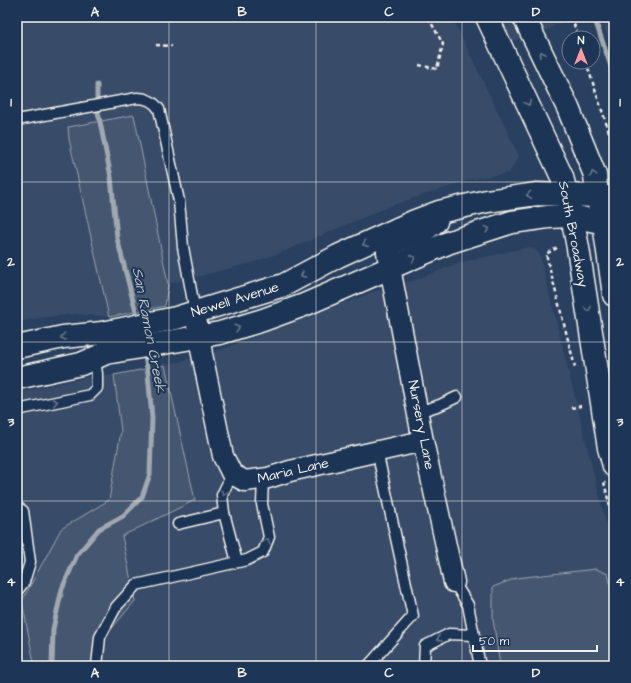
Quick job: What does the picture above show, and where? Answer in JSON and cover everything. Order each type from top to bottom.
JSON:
[{"type":"street","name":"South Broadway","points":[[487,17],[562,176],[570,206],[609,448],[614,466]]},
{"type":"street","name":"South Broadway","points":[[524,17],[568,108],[595,175],[606,197],[614,295]]},
{"type":"street","name":"Newell Avenue","points":[[17,378],[81,364],[101,348],[167,320],[284,285],[338,256],[415,221],[439,212],[487,201],[537,194],[570,206],[609,224]]},
{"type":"street","name":"Newell Avenue","points":[[17,347],[63,337],[101,348],[168,343],[220,333],[305,309],[390,268],[450,242],[512,222],[548,217],[570,206],[606,197]]},
{"type":"street","points":[[390,268],[387,252],[394,244],[425,231],[438,222],[439,212]]},
{"type":"street","name":"Nursery Lane","points":[[390,268],[423,440],[454,582]]},
{"type":"street","points":[[195,312],[223,456],[232,474]]},
{"type":"street","name":"Maria Lane","points":[[232,474],[245,481],[263,479],[423,440]]},
{"type":"lane","points":[[17,120],[137,98],[145,98],[154,102],[159,109],[179,201],[182,247],[195,312]]},
{"type":"lane","points":[[17,410],[90,395],[97,388],[97,374],[101,348]]},
{"type":"lane","points":[[418,412],[440,405],[457,397]]},
{"type":"lane","points":[[368,666],[413,616],[377,451]]},
{"type":"lane","points":[[232,474],[222,495],[224,513],[238,562]]},
{"type":"lane","points":[[97,666],[100,637],[116,607],[136,585],[247,560],[263,552],[269,537],[262,504],[263,479]]},
{"type":"lane","points":[[17,507],[23,511],[30,562],[24,582],[17,590]]},
{"type":"lane","points":[[178,524],[224,513]]},
{"type":"lane","points":[[454,582],[468,605],[480,666]]},
{"type":"lane","points":[[424,666],[425,646],[449,634],[473,635]]},
{"type":"path","points":[[419,65],[437,69],[443,44],[428,17]]},
{"type":"path","points":[[572,17],[576,30]]},
{"type":"path","points":[[156,45],[172,46]]},
{"type":"path","points":[[589,70],[614,146]]},
{"type":"path","points":[[571,408],[581,406]]},
{"type":"shaded area","points":[[17,17],[452,17],[519,156],[509,173],[472,179],[390,206],[285,251],[251,263],[168,284],[134,115],[69,127],[69,139],[109,317],[75,314],[17,322]]},
{"type":"shaded area","points":[[502,17],[570,17],[549,29],[512,41]]},
{"type":"shaded area","points":[[601,17],[614,17],[614,55]]},
{"type":"shaded area","points":[[134,115],[168,284],[165,306],[109,317],[69,139],[68,127]]},
{"type":"shaded area","points":[[529,247],[536,250],[540,256],[604,515],[614,548],[614,666],[102,666],[98,645],[135,601],[122,536],[195,500],[165,365],[212,353],[376,291],[413,281],[458,263]]},
{"type":"shaded area","points":[[165,365],[195,500],[122,536],[135,601],[98,645],[102,666],[30,666],[34,663],[22,601],[61,529],[109,500],[121,431],[114,375]]},
{"type":"shaded area","points":[[114,375],[121,431],[109,500],[61,529],[22,601],[34,664],[30,666],[17,666],[17,393],[84,378]]},
{"type":"shaded area","points":[[596,569],[608,574],[614,598],[614,666],[500,666],[493,619],[493,587],[516,578]]},
{"type":"waterway","points":[[594,17],[614,75]]},
{"type":"waterway","name":"San Ramon Creek","points":[[97,85],[97,107],[111,177],[117,238],[138,320]]},
{"type":"waterway","name":"San Ramon Creek","points":[[52,666],[53,629],[62,589],[77,555],[99,529],[123,516],[142,497],[150,474],[152,418],[148,373],[144,351]]}]
